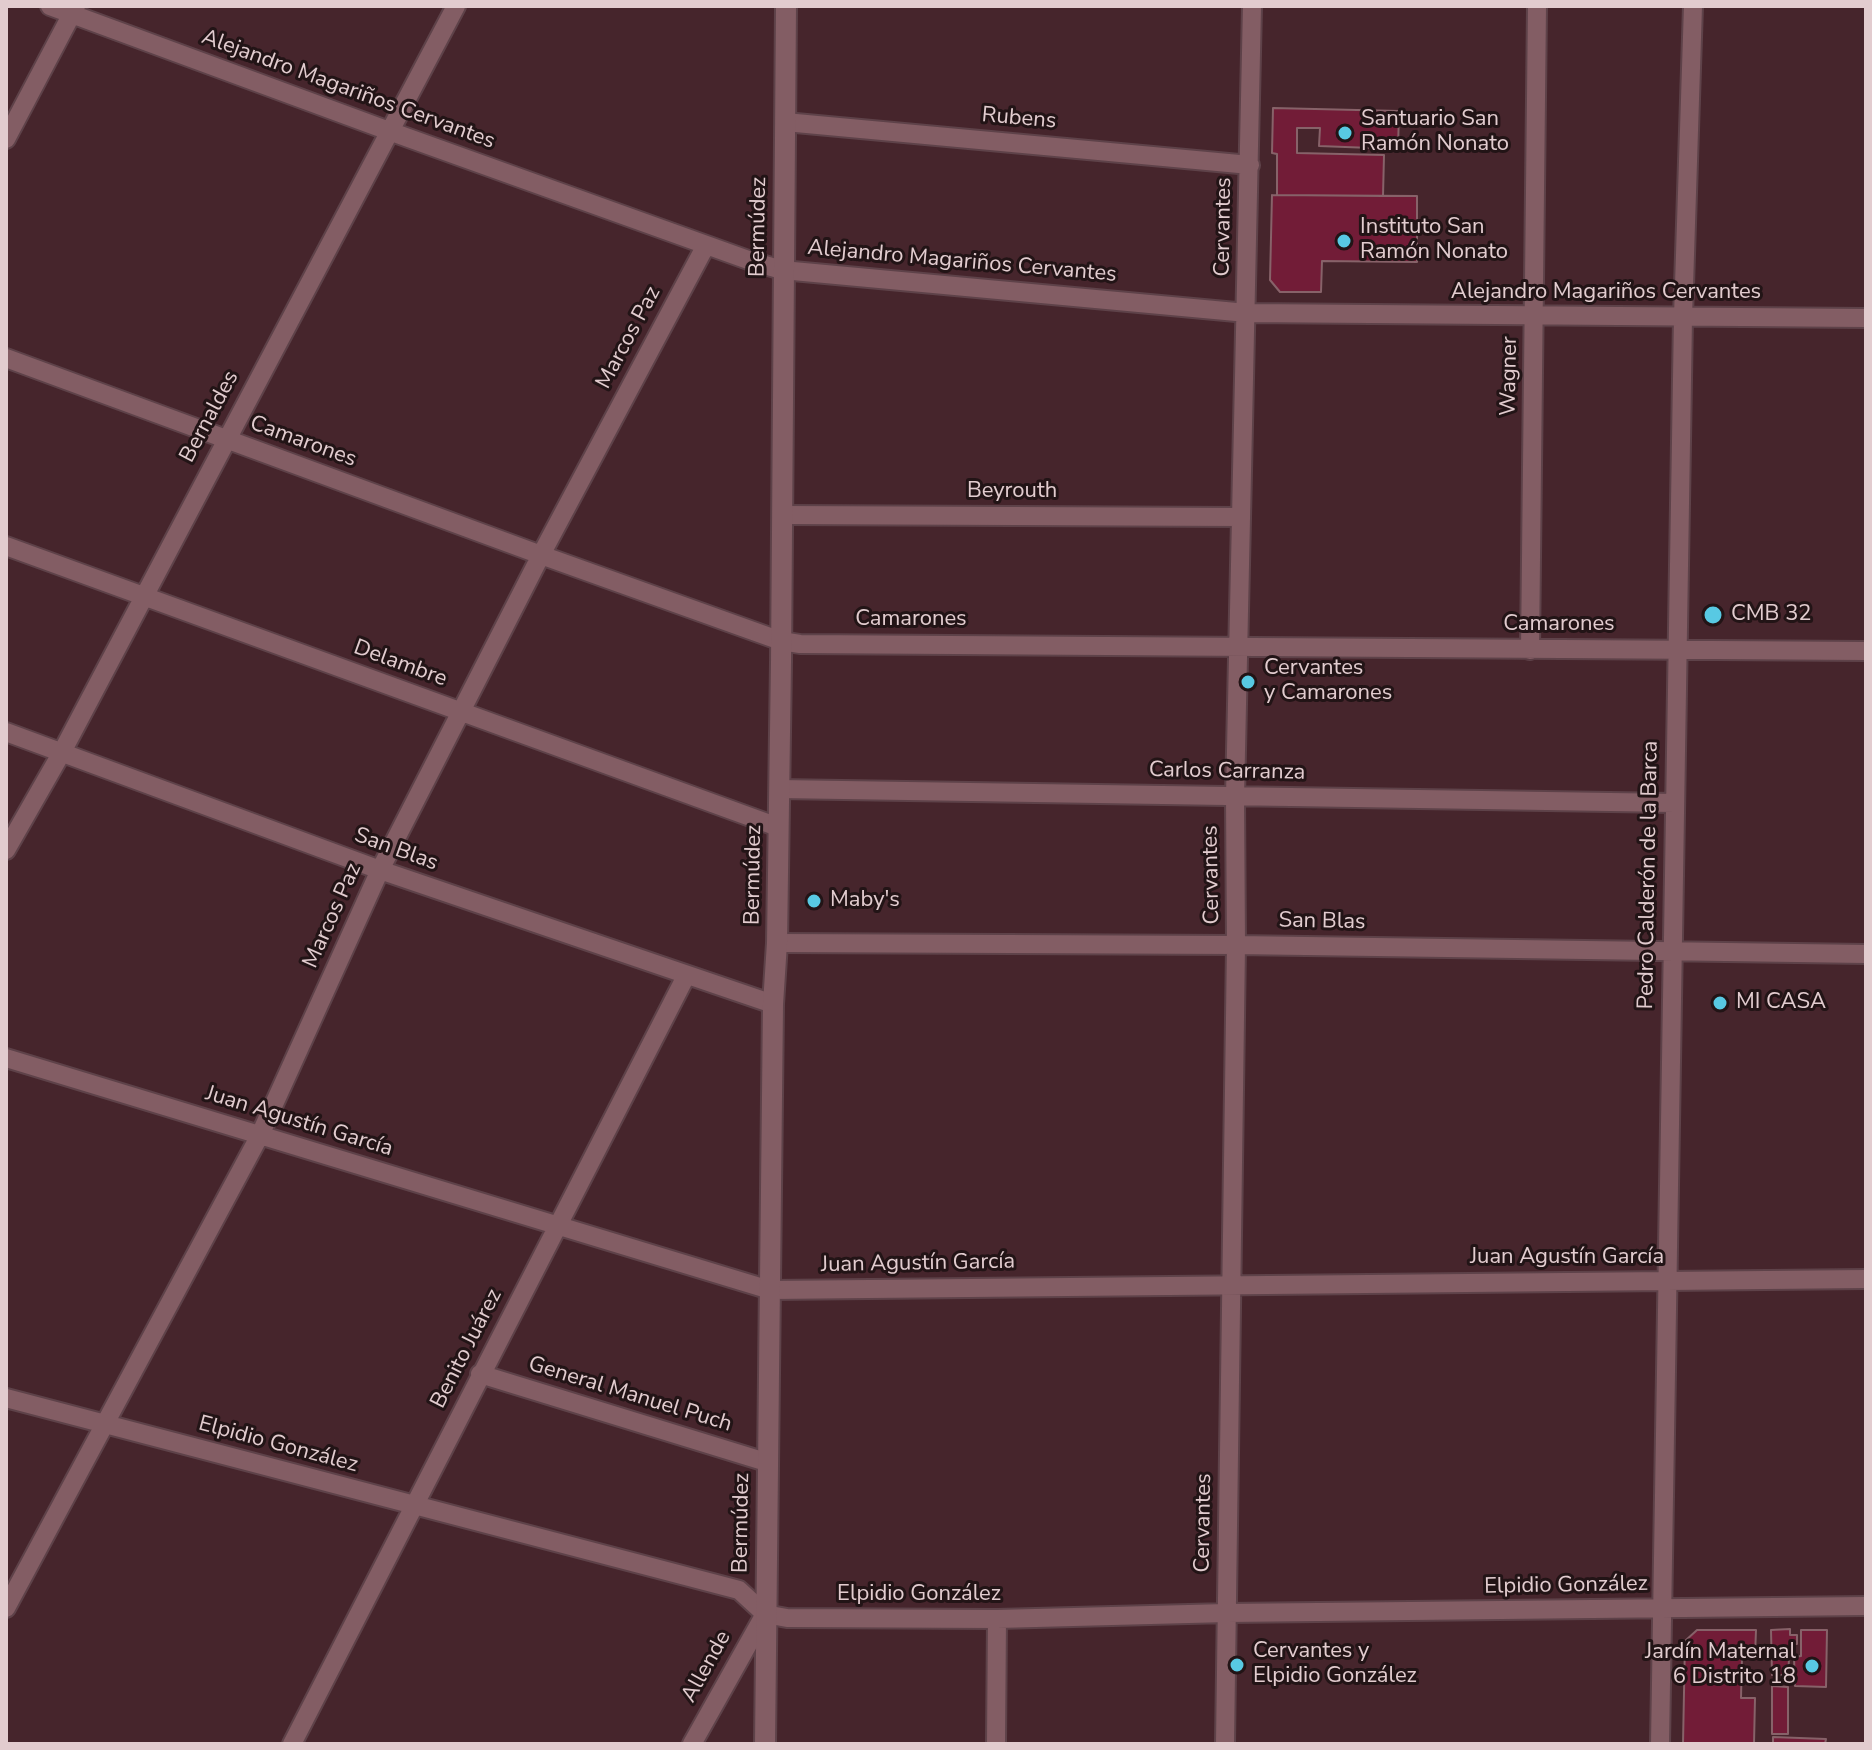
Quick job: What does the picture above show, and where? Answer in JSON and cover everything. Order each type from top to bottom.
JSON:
[{"type":"street","name":"Alejandro Magariños Cervantes","points":[[50,6],[74,10],[389,131],[782,270],[1247,313],[1866,318]]},
{"type":"street","name":"Bernaldes","points":[[6,850],[62,752],[456,6]]},
{"type":"street","name":"Bermúdez","points":[[765,1744],[766,1462],[781,641],[786,6]]},
{"type":"street","name":"Cervantes","points":[[1225,1744],[1236,945],[1235,797],[1252,6]]},
{"type":"street","name":"Wagner","points":[[1530,650],[1537,6]]},
{"type":"street","name":"Pedro Calderón de la Barca","points":[[1660,1744],[1683,317],[1693,6]]},
{"type":"street","points":[[6,139],[74,10]]},
{"type":"street","name":"Rubens","points":[[785,122],[1250,165]]},
{"type":"street","name":"Marcos Paz","points":[[6,1608],[260,1135],[380,870],[541,555],[706,245]]},
{"type":"street","name":"Camarones","points":[[6,358],[541,555],[781,641],[800,644],[1866,651]]},
{"type":"street","name":"Beyrouth","points":[[782,515],[1241,517]]},
{"type":"street","name":"Delambre","points":[[6,546],[778,827]]},
{"type":"street","name":"San Blas","points":[[6,732],[380,870],[773,1004]]},
{"type":"street","name":"Carlos Carranza","points":[[779,789],[1674,803]]},
{"type":"street","name":"San Blas","points":[[777,943],[1236,945],[1866,954]]},
{"type":"street","name":"Benito Juárez","points":[[292,1744],[686,976]]},
{"type":"street","name":"Juan Agustín García","points":[[6,1058],[770,1290],[1866,1279]]},
{"type":"street","name":"General Manuel Puch","points":[[480,1374],[766,1462]]},
{"type":"street","name":"Elpidio González","points":[[6,1398],[739,1590],[765,1614],[787,1618],[997,1619],[1227,1613],[1866,1606]]},
{"type":"street","name":"Allende","points":[[692,1744],[765,1614]]},
{"type":"street","points":[[996,1744],[997,1619]]},
{"type":"building","name":"Santuario San Ramón Nonato","points":[[1273,108],[1399,111],[1398,149],[1319,146],[1320,128],[1297,128],[1297,153],[1384,155],[1383,196],[1277,195],[1277,154],[1272,153]]},
{"type":"building","name":"Instituto San Ramón Nonato","points":[[1272,195],[1417,196],[1417,262],[1322,261],[1321,292],[1280,292],[1270,280]]},
{"type":"building","points":[[1790,1629],[1790,1635],[1797,1635],[1797,1644],[1790,1644],[1788,1675],[1772,1675],[1771,1630]]},
{"type":"building","points":[[1697,1630],[1756,1630],[1755,1656],[1742,1656],[1741,1698],[1755,1698],[1754,1744],[1683,1744],[1685,1641]]},
{"type":"building","points":[[1801,1630],[1827,1630],[1826,1687],[1795,1686],[1794,1657],[1801,1656]]},
{"type":"building","points":[[1772,1686],[1788,1687],[1788,1734],[1772,1734]]},
{"type":"building","points":[[1773,1737],[1826,1739],[1825,1744],[1773,1744]]},
{"type":"place","name":"Santuario San Ramón Nonato","points":[[1345,133]]},
{"type":"place","name":"Instituto San Ramón Nonato","points":[[1344,241]]},
{"type":"place","name":"CMB 32","points":[[1713,615]]},
{"type":"place","name":"Cervantes y Camarones","points":[[1248,682]]},
{"type":"place","name":"Maby's","points":[[814,901]]},
{"type":"place","name":"MI CASA","points":[[1720,1003]]},
{"type":"place","name":"Cervantes y Elpidio González","points":[[1237,1665]]},
{"type":"place","name":"Jardín Maternal 6 Distrito 18","points":[[1812,1666]]}]
